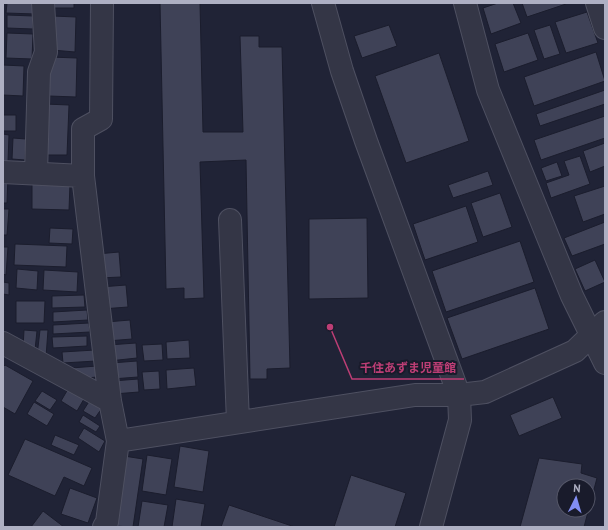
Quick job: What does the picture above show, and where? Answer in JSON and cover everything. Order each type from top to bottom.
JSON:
[{"type":"street","points":[[36,173],[39,72],[46,52],[43,3]]},
{"type":"street","points":[[102,3],[101,119],[83,128],[83,176],[110,401],[118,441],[107,522],[104,527]]},
{"type":"street","points":[[323,3],[342,71],[366,141],[459,395],[460,420],[430,527]]},
{"type":"street","points":[[465,3],[488,90],[572,296],[598,328],[605,363]]},
{"type":"street","points":[[597,3],[605,26]]},
{"type":"street","points":[[3,172],[83,176]]},
{"type":"street","points":[[230,220],[238,422]]},
{"type":"street","points":[[118,441],[415,395],[459,395],[484,392],[575,351],[598,328]]},
{"type":"street","points":[[3,343],[110,401]]},
{"type":"building","points":[[7,3],[35,3],[35,14],[6,13]]},
{"type":"building","points":[[51,3],[74,3],[74,8],[51,8]]},
{"type":"building","points":[[160,3],[200,3],[203,132],[243,132],[240,36],[259,36],[259,47],[282,47],[290,368],[267,369],[267,379],[250,379],[246,160],[200,162],[204,298],[184,299],[184,288],[166,289]]},
{"type":"building","points":[[498,3],[513,3],[521,23],[491,34],[483,8]]},
{"type":"building","points":[[522,3],[565,3],[566,4],[527,17]]},
{"type":"building","points":[[587,12],[598,43],[566,53],[555,22]]},
{"type":"building","points":[[7,15],[33,16],[33,29],[7,28]]},
{"type":"building","points":[[53,16],[76,17],[75,52],[52,50]]},
{"type":"building","points":[[389,25],[397,46],[362,58],[354,36]]},
{"type":"building","points":[[550,25],[560,54],[544,59],[534,30]]},
{"type":"building","points":[[7,33],[33,34],[32,59],[6,58]]},
{"type":"building","points":[[528,33],[538,60],[504,72],[495,44]]},
{"type":"building","points":[[596,52],[605,81],[534,106],[524,77]]},
{"type":"building","points":[[439,53],[469,141],[406,163],[375,76]]},
{"type":"building","points":[[50,57],[77,58],[76,97],[49,96]]},
{"type":"building","points":[[3,65],[24,66],[23,96],[3,95]]},
{"type":"building","points":[[605,90],[605,104],[540,126],[536,114]]},
{"type":"building","points":[[45,104],[69,105],[67,155],[44,155]]},
{"type":"building","points":[[3,115],[16,115],[16,131],[3,131]]},
{"type":"building","points":[[605,116],[605,138],[541,160],[534,140]]},
{"type":"building","points":[[3,134],[9,135],[8,162],[3,162]]},
{"type":"building","points":[[13,138],[26,139],[25,160],[12,159]]},
{"type":"building","points":[[605,143],[605,166],[590,172],[583,151]]},
{"type":"building","points":[[580,156],[590,184],[551,198],[546,183],[569,175],[564,161]]},
{"type":"building","points":[[557,162],[562,176],[546,181],[541,168]]},
{"type":"building","points":[[488,171],[493,185],[453,198],[448,185]]},
{"type":"building","points":[[3,176],[8,176],[7,203],[3,203]]},
{"type":"building","points":[[32,183],[70,184],[69,210],[32,209]]},
{"type":"building","points":[[605,186],[605,214],[583,222],[574,196]]},
{"type":"building","points":[[500,193],[512,227],[483,237],[471,203]]},
{"type":"building","points":[[466,206],[478,242],[425,260],[413,224]]},
{"type":"building","points":[[3,209],[9,209],[7,235],[3,235]]},
{"type":"building","points":[[367,218],[368,298],[309,299],[309,219]]},
{"type":"building","points":[[605,222],[605,244],[572,256],[564,238]]},
{"type":"building","points":[[50,228],[73,229],[72,244],[49,243]]},
{"type":"building","points":[[520,241],[534,282],[446,312],[432,271]]},
{"type":"building","points":[[15,244],[67,246],[66,267],[14,265]]},
{"type":"building","points":[[3,247],[8,247],[6,275],[3,274]]},
{"type":"building","points":[[119,252],[121,277],[99,278],[97,254]]},
{"type":"building","points":[[595,260],[605,282],[585,291],[575,269]]},
{"type":"building","points":[[17,269],[38,271],[37,290],[16,288]]},
{"type":"building","points":[[44,270],[78,272],[77,292],[43,290]]},
{"type":"building","points":[[3,282],[9,283],[9,295],[3,294]]},
{"type":"building","points":[[126,285],[128,307],[102,309],[100,287]]},
{"type":"building","points":[[535,288],[549,329],[462,359],[447,318]]},
{"type":"building","points":[[84,295],[85,307],[52,308],[52,296]]},
{"type":"building","points":[[16,301],[45,301],[44,323],[16,323]]},
{"type":"building","points":[[87,310],[88,320],[53,322],[53,312]]},
{"type":"building","points":[[130,320],[132,339],[107,341],[106,322]]},
{"type":"building","points":[[89,323],[90,332],[53,334],[53,325]]},
{"type":"building","points":[[24,330],[37,331],[35,350],[23,348]]},
{"type":"building","points":[[40,330],[48,330],[46,357],[37,356]]},
{"type":"building","points":[[87,336],[87,346],[53,348],[52,337]]},
{"type":"building","points":[[189,340],[190,358],[167,359],[166,342]]},
{"type":"building","points":[[136,343],[137,358],[109,361],[108,345]]},
{"type":"building","points":[[162,344],[163,360],[144,361],[142,345]]},
{"type":"building","points":[[95,350],[96,361],[63,363],[62,352]]},
{"type":"building","points":[[137,361],[138,377],[112,379],[111,363]]},
{"type":"building","points":[[5,365],[33,381],[15,414],[3,407],[3,367]]},
{"type":"building","points":[[97,366],[98,377],[72,379],[71,368]]},
{"type":"building","points":[[194,368],[196,386],[167,389],[166,370]]},
{"type":"building","points":[[159,371],[160,389],[144,390],[142,372]]},
{"type":"building","points":[[138,379],[139,392],[114,394],[113,381]]},
{"type":"building","points":[[68,389],[84,399],[77,411],[61,401]]},
{"type":"building","points":[[42,391],[57,400],[50,410],[35,401]]},
{"type":"building","points":[[553,397],[562,418],[519,436],[510,415]]},
{"type":"building","points":[[90,400],[102,408],[95,418],[83,411]]},
{"type":"building","points":[[34,402],[54,414],[47,426],[27,414]]},
{"type":"building","points":[[83,415],[100,426],[96,432],[79,422]]},
{"type":"building","points":[[84,428],[105,441],[99,452],[78,438]]},
{"type":"building","points":[[55,435],[79,445],[74,455],[51,445]]},
{"type":"building","points":[[25,439],[92,468],[84,486],[64,477],[55,496],[8,475]]},
{"type":"building","points":[[180,446],[209,451],[203,492],[174,487]]},
{"type":"building","points":[[147,455],[172,459],[166,495],[142,491]]},
{"type":"building","points":[[124,456],[143,459],[133,527],[113,526]]},
{"type":"building","points":[[539,458],[582,464],[581,473],[597,478],[596,482],[596,478],[556,478],[556,518],[586,518],[584,527],[520,527]]},
{"type":"building","points":[[351,475],[406,493],[395,527],[334,527]]},
{"type":"building","points":[[70,488],[97,498],[88,523],[61,514]]},
{"type":"building","points":[[176,499],[205,504],[201,527],[172,527]]},
{"type":"building","points":[[142,501],[168,505],[164,527],[138,527]]},
{"type":"building","points":[[229,505],[295,527],[221,527]]},
{"type":"building","points":[[43,511],[64,527],[31,527]]},
{"type":"place","name":"千住あずま児童館","points":[[330,327]]}]
